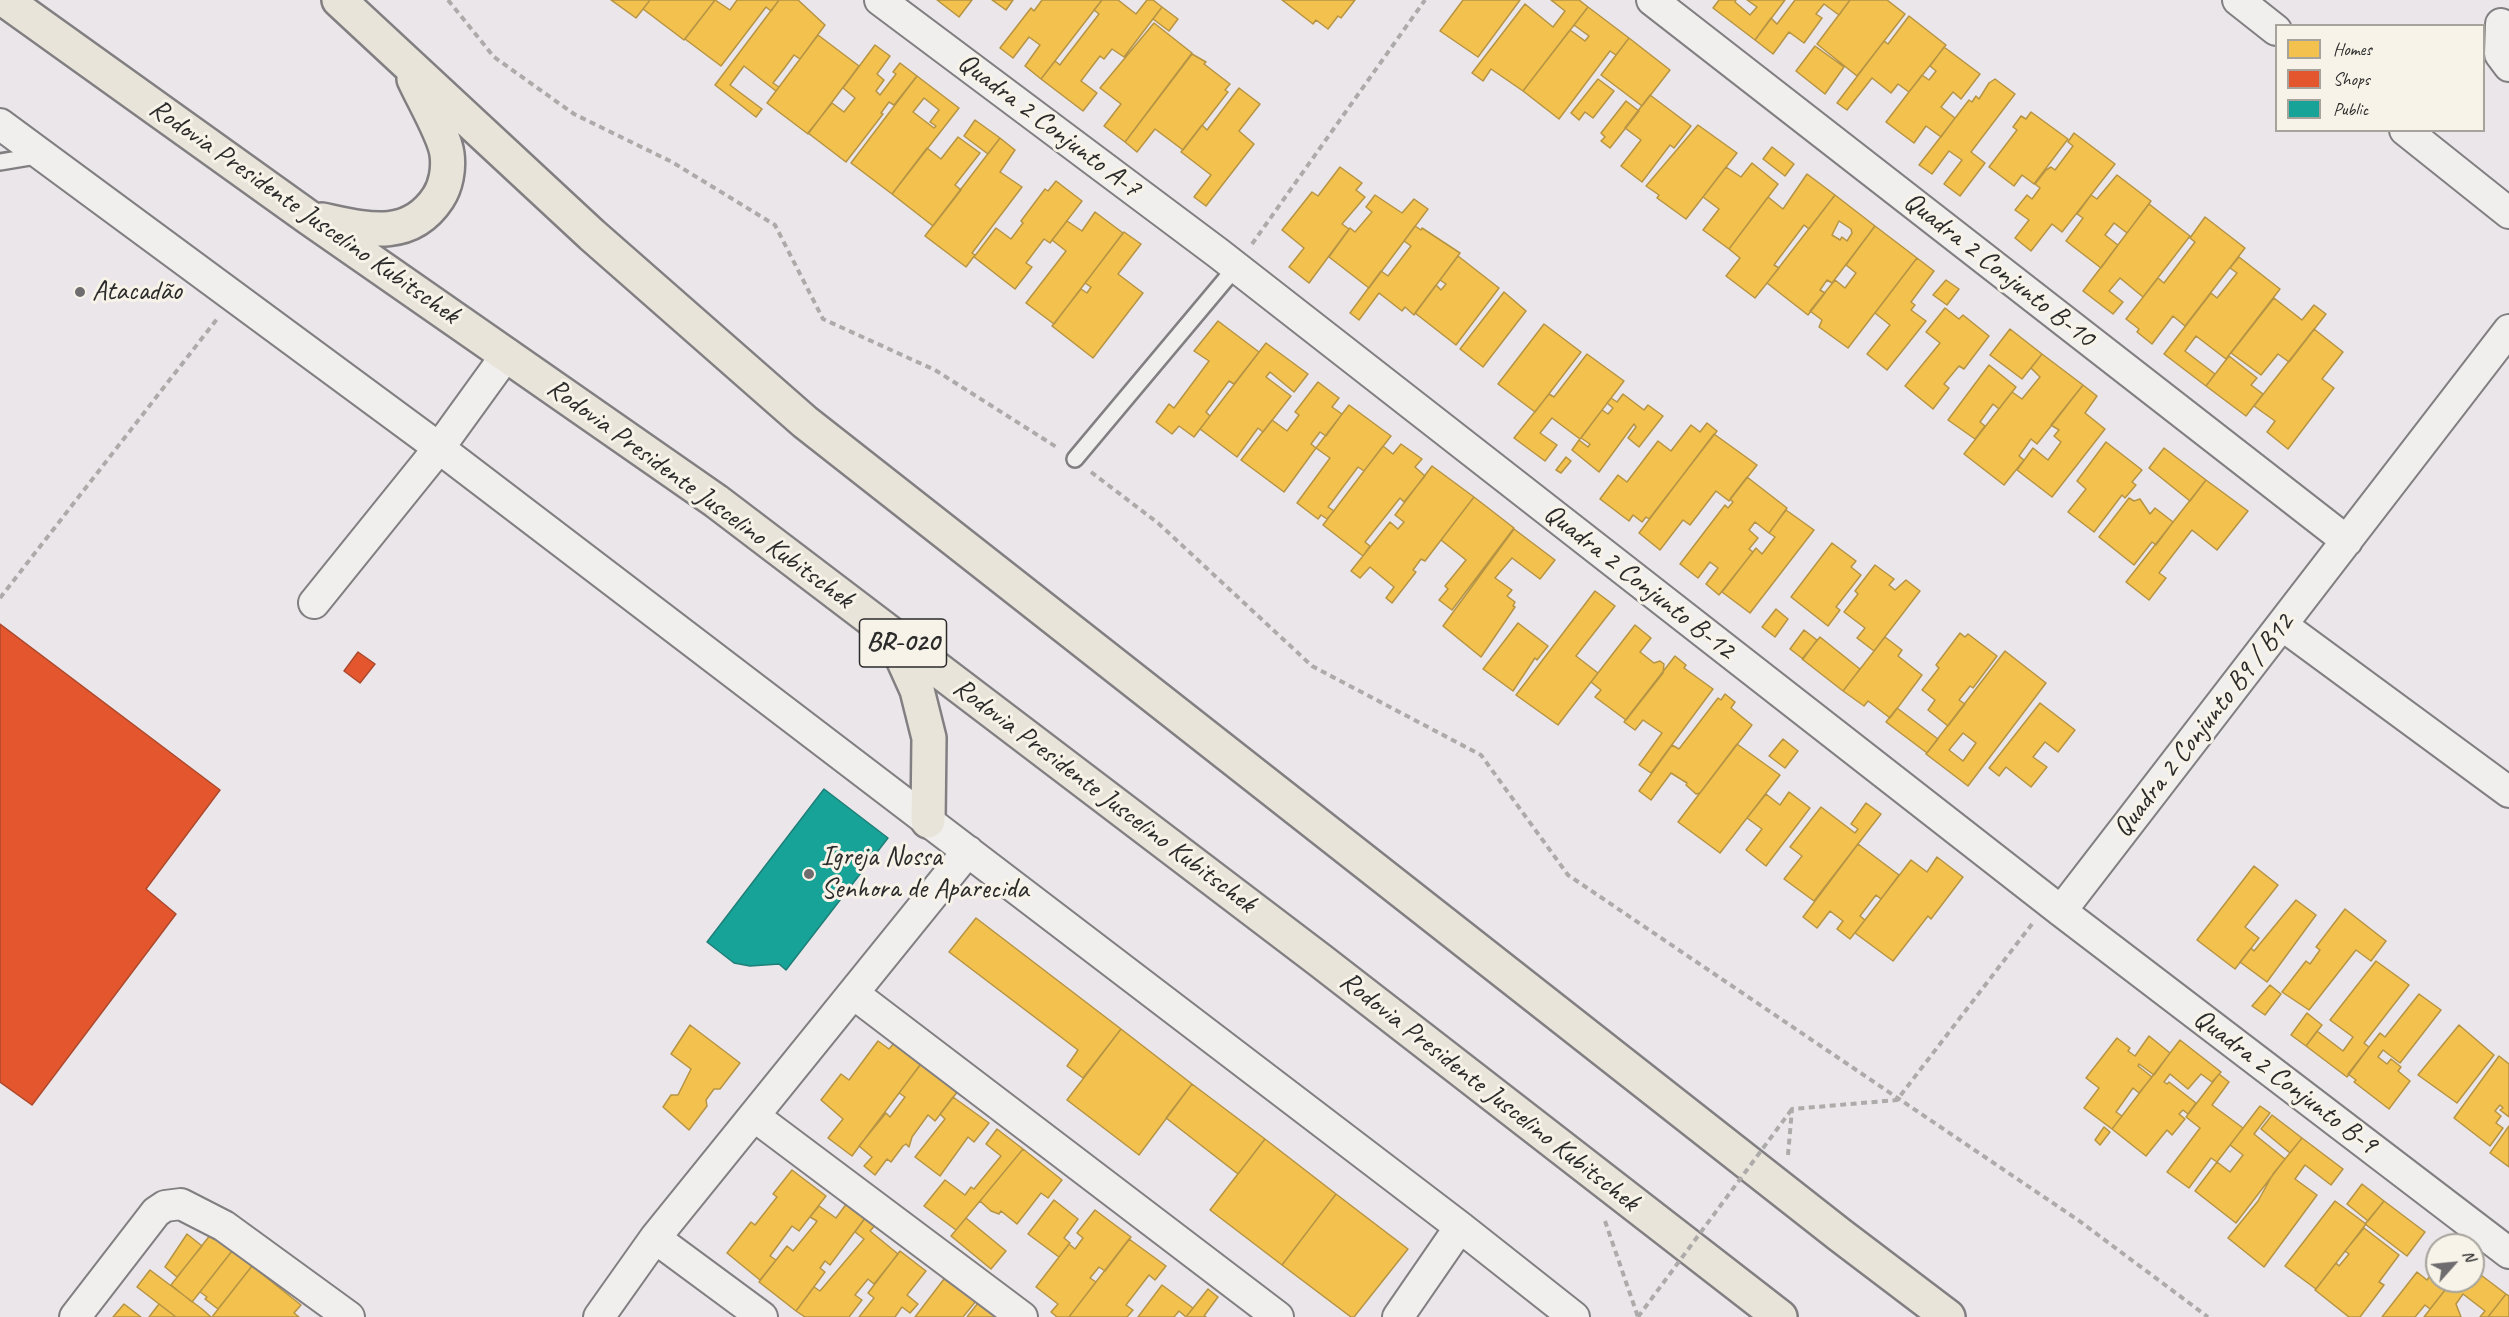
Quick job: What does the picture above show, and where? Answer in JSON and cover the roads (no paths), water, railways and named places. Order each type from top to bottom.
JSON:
[{"type":"highway","name":"Rodovia Presidente Juscelino Kubitschek","points":[[4,0],[308,217],[716,501],[1321,961],[1780,1317]]},
{"type":"highway","points":[[339,0],[592,235],[805,422],[1785,1192],[1948,1317]]},
{"type":"highway","points":[[308,217],[372,230],[404,227],[430,210],[442,191],[447,174],[447,153],[408,66]]},
{"type":"highway","points":[[892,635],[917,690],[929,738],[931,786],[928,821]]},
{"type":"street","points":[[362,0],[408,66]]},
{"type":"street","name":"Quadra 2 Conjunto A-7","points":[[880,0],[1227,260]]},
{"type":"street","name":"Quadra 2 Conjunto B-10","points":[[1652,0],[2347,541]]},
{"type":"street","points":[[2238,0],[2275,28]]},
{"type":"street","points":[[2501,24],[2500,54],[2509,66]]},
{"type":"street","points":[[0,124],[439,448],[968,851],[1460,1227],[1559,1313]]},
{"type":"street","points":[[2407,132],[2509,213]]},
{"type":"street","name":"Quadra 2 Conjunto B-12","points":[[1227,260],[2055,907]]},
{"type":"street","name":"Quadra 2 Conjunto B9 / B12","points":[[2055,907],[2282,625],[2509,330]]},
{"type":"street","points":[[314,603],[439,448],[507,354]]},
{"type":"street","points":[[2282,625],[2509,792]]},
{"type":"street","points":[[599,1317],[655,1238],[968,851]]},
{"type":"street","name":"Quadra 2 Conjunto B-9","points":[[2055,907],[2509,1253]]},
{"type":"street","points":[[854,994],[1268,1314]]},
{"type":"street","points":[[753,1116],[1022,1317]]},
{"type":"street","points":[[75,1317],[156,1212],[165,1206],[181,1204],[224,1226],[349,1317]]},
{"type":"street","points":[[1398,1317],[1460,1227]]},
{"type":"street","points":[[655,1238],[762,1317]]},
{"type":"lane","points":[[0,162],[42,155]]},
{"type":"lane","points":[[1075,459],[1227,260]]},
{"type":"place","name":"Atacadão","points":[[80,292]]},
{"type":"place","name":"Igreja Nossa Senhora de Aparecida","points":[[809,874]]}]
